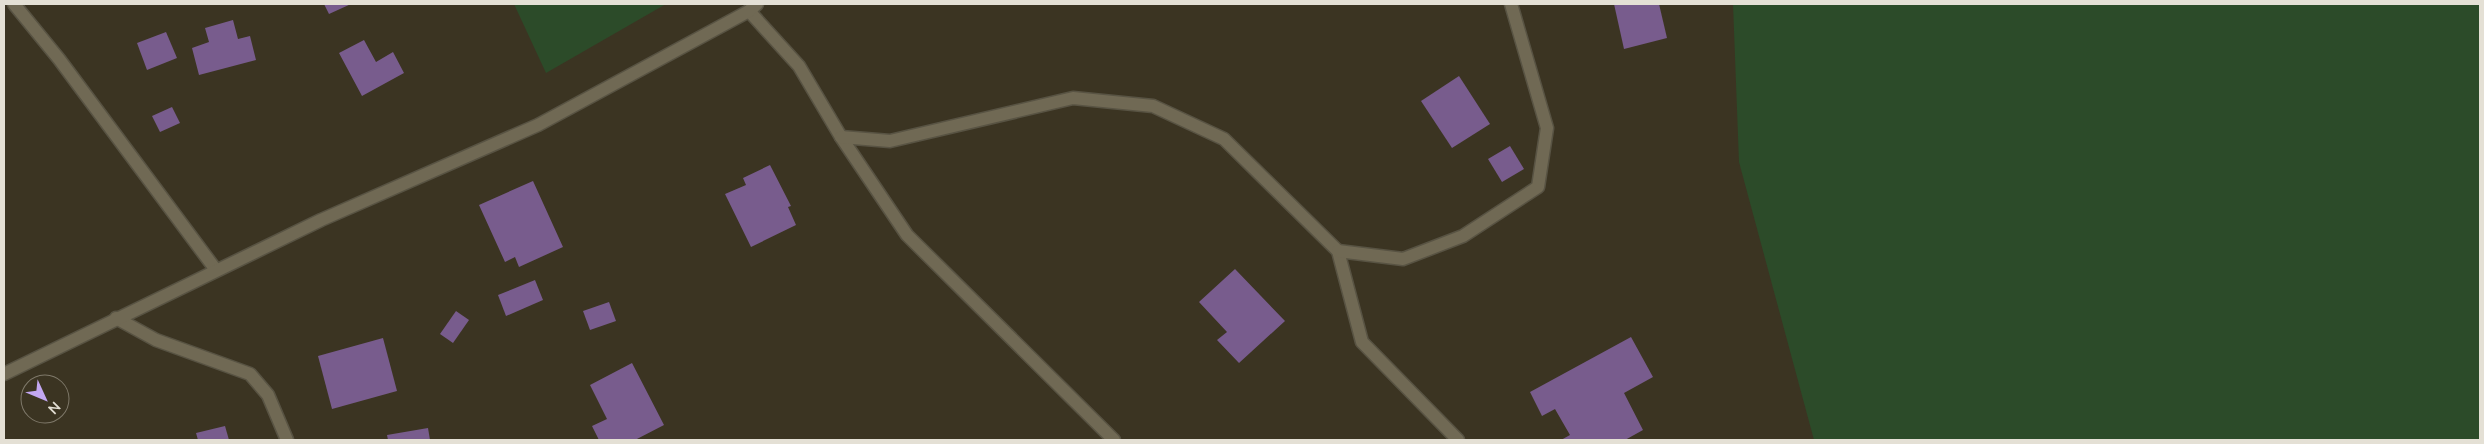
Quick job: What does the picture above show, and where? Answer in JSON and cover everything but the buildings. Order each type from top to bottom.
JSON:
[{"type":"street","points":[[14,4],[58,58],[216,270]]},
{"type":"street","points":[[1338,251],[1403,259],[1463,236],[1538,188],[1548,128],[1511,4]]},
{"type":"street","points":[[4,374],[321,220],[538,126],[753,8],[799,66],[841,137],[907,235],[1114,440]]},
{"type":"street","points":[[841,137],[890,141],[1073,98],[1152,106],[1224,139],[1338,251],[1362,342],[1458,440]]},
{"type":"street","points":[[116,318],[134,330],[164,344],[250,374],[268,395],[288,440]]},
{"type":"green space","points":[[514,4],[666,4],[546,73]]},
{"type":"green space","points":[[1733,4],[2480,4],[2480,440],[1814,440],[1739,162]]}]
